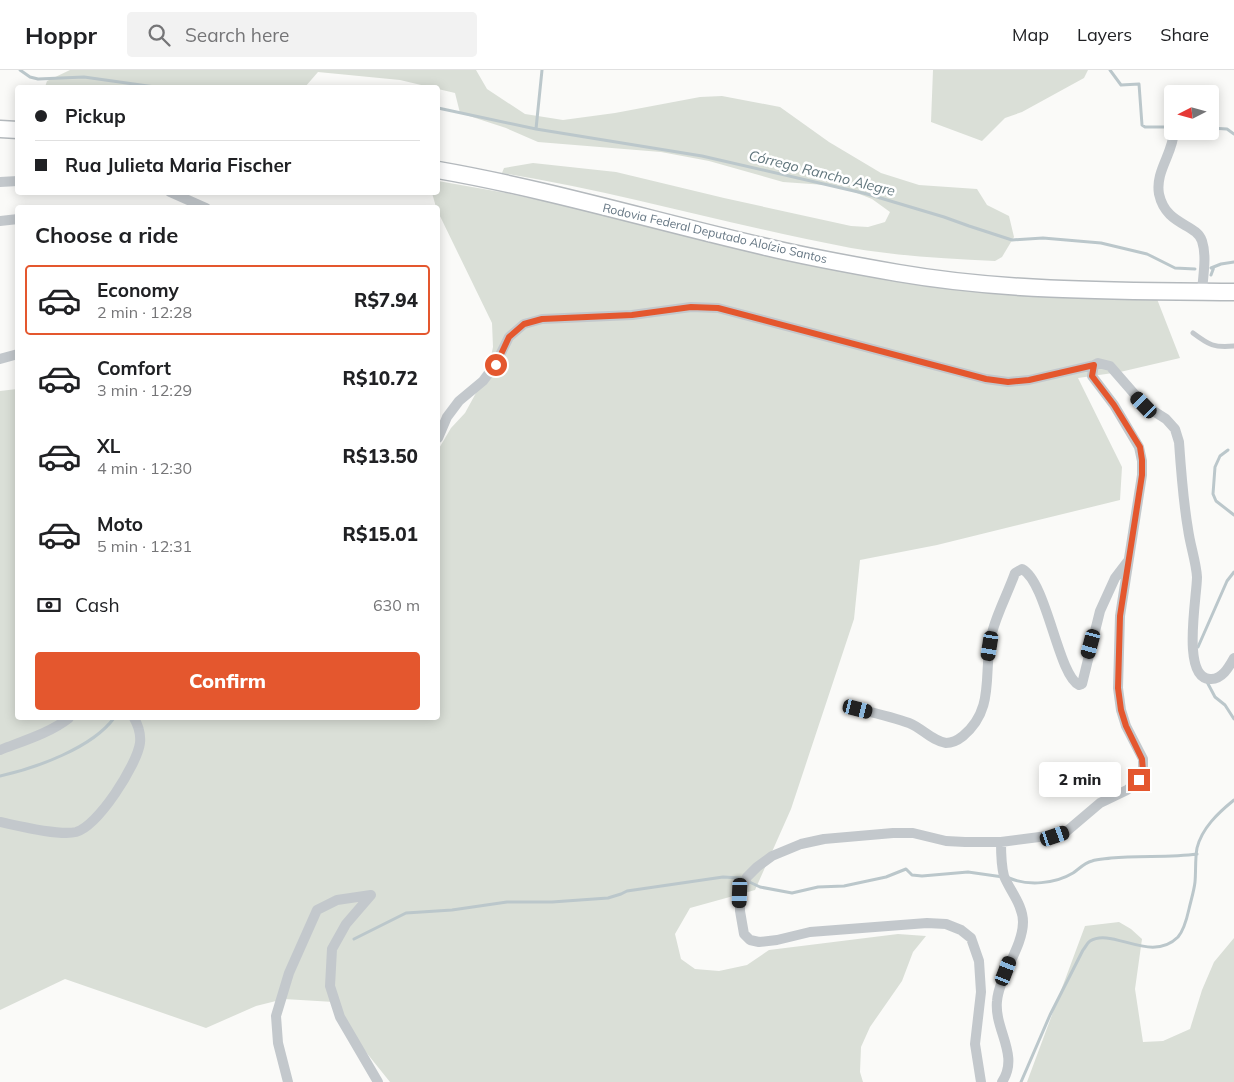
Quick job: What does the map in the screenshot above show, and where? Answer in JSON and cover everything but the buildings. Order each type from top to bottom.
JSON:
[{"type":"highway","points":[[0,129],[15,130]]},
{"type":"highway","name":"Rodovia Federal Deputado Aloízio Santos","points":[[440,170],[628,212],[763,246],[900,273],[984,284],[1098,290],[1234,292]]},
{"type":"street","points":[[1172,140],[1170,153],[1163,166],[1159,180],[1159,192],[1162,203],[1169,215],[1199,235],[1202,241],[1204,250],[1202,292]]},
{"type":"street","points":[[0,182],[15,180]]},
{"type":"street","points":[[177,195],[199,205]]},
{"type":"street","points":[[0,221],[15,219]]},
{"type":"street","points":[[440,434],[447,418],[459,401],[483,381],[496,365],[509,337],[524,324],[542,319],[632,315],[691,307],[718,308],[986,379],[1008,382],[1029,380],[1098,363],[1110,366],[1144,405],[1166,419],[1175,429],[1179,442],[1188,531],[1197,577],[1192,640],[1196,669],[1201,676],[1209,680],[1215,679],[1224,674],[1234,658]]},
{"type":"street","points":[[0,359],[15,355]]},
{"type":"street","points":[[981,1082],[975,1044],[981,992],[979,961],[971,938],[961,930],[946,924],[927,923],[810,932],[777,940],[759,942],[750,940],[744,934],[740,911],[740,893],[747,877],[772,856],[802,844],[824,839],[913,832],[946,841],[965,842],[1001,842],[1055,836],[1067,831],[1100,803],[1128,790],[1139,780],[1143,771],[1142,759],[1126,726],[1121,710],[1118,688],[1120,616],[1142,475],[1142,460],[1140,447],[1114,405],[1092,376],[1094,365]]},
{"type":"street","points":[[858,709],[910,723],[936,740],[947,743],[956,741],[965,734],[973,726],[982,710],[988,688],[988,658],[992,634],[1015,573],[1022,569],[1030,574],[1036,587],[1064,662],[1074,681],[1079,685],[1082,684],[1098,619],[1107,592],[1114,578],[1130,558]]},
{"type":"street","points":[[0,750],[66,720]]},
{"type":"street","points":[[0,822],[67,833],[78,831],[88,825],[97,816],[125,778],[137,756],[141,740],[135,720]]},
{"type":"street","points":[[1001,842],[1001,862],[1004,876],[1020,910],[1023,922],[1020,935],[999,989],[997,1000],[996,1014],[1005,1041],[1008,1059],[1008,1072],[1002,1082]]},
{"type":"street","points":[[288,1082],[278,1044],[276,1016],[289,974],[313,919],[317,910],[337,900],[371,895],[346,924],[332,949],[330,986],[340,1017],[378,1082]]},
{"type":"lane","points":[[1193,332],[1206,343],[1214,346],[1234,346]]},
{"type":"shaded area","points":[[70,70],[476,70],[487,89],[525,114],[563,120],[615,113],[700,97],[722,96],[780,107],[829,142],[881,173],[919,185],[977,189],[987,205],[1009,216],[1014,237],[1002,257],[995,261],[887,253],[807,239],[589,190],[502,173],[504,168],[533,163],[616,172],[851,226],[868,227],[885,222],[890,212],[872,199],[839,186],[783,182],[709,161],[661,152],[538,142],[506,128],[460,113],[455,93],[440,89],[440,85],[421,85],[400,80],[318,72],[307,85],[46,85],[47,81]]},
{"type":"shaded area","points":[[933,70],[1088,70],[1084,78],[1022,112],[1005,118],[982,141],[931,122]]},
{"type":"shaded area","points":[[440,181],[506,193],[651,224],[748,248],[1157,299],[1180,358],[1120,372],[1078,378],[1122,467],[1120,500],[937,545],[860,560],[854,619],[791,809],[755,890],[690,908],[675,934],[681,959],[695,969],[719,971],[747,965],[769,950],[898,934],[926,936],[913,952],[902,981],[870,1027],[861,1047],[860,1072],[863,1082],[390,1082],[353,1036],[334,1002],[284,999],[256,1006],[206,1028],[65,979],[0,1010],[0,391],[15,389],[15,720],[440,720],[440,447],[451,428],[465,413],[488,371],[493,347],[492,323],[440,216],[440,205],[435,205],[433,195],[440,195]]},
{"type":"shaded area","points":[[1119,922],[1131,929],[1142,939],[1135,989],[1143,1042],[1163,1041],[1190,1029],[1202,990],[1214,962],[1234,938],[1234,1082],[1027,1082],[1085,926]]},
{"type":"waterway","name":"Córrego Rancho Alegre","points":[[20,70],[30,77],[38,79],[84,77],[141,85]]},
{"type":"waterway","points":[[536,129],[542,70]]},
{"type":"waterway","points":[[1110,70],[1121,85],[1139,84],[1142,125],[1145,127],[1164,127]]},
{"type":"waterway","name":"Córrego Rancho Alegre","points":[[440,108],[536,129],[702,156],[867,194],[1012,240],[1043,238],[1101,243],[1147,254],[1175,268],[1195,269]]},
{"type":"waterway","points":[[1219,129],[1227,129],[1234,134]]},
{"type":"waterway","name":"Córrego Rancho Alegre","points":[[1211,268],[1234,262]]},
{"type":"waterway","name":"Córrego Rancho Alegre","points":[[1211,275],[1214,267]]},
{"type":"waterway","points":[[1228,450],[1220,456],[1215,467],[1213,494],[1216,501],[1234,515]]},
{"type":"waterway","points":[[1198,647],[1227,581],[1234,572]]},
{"type":"waterway","points":[[1206,680],[1215,697],[1225,705],[1234,719]]},
{"type":"waterway","points":[[0,776],[30,768],[62,755],[92,739],[112,720]]},
{"type":"waterway","points":[[1021,1082],[1050,1015],[1083,950],[1090,941],[1099,938],[1109,938],[1156,947],[1167,944],[1178,937],[1185,924],[1193,892],[1196,852],[1199,841],[1211,821],[1234,800]]},
{"type":"waterway","points":[[1009,878],[1016,881],[1033,883],[1050,882],[1066,877],[1086,863],[1097,860],[1197,854]]},
{"type":"waterway","points":[[354,939],[406,913],[452,910],[507,902],[552,902],[608,898],[627,891],[723,877],[741,878],[760,887],[792,893],[818,887],[844,886],[886,877],[906,869],[912,875],[922,876],[968,872],[1003,877]]},
{"type":"route","points":[[496,365],[509,337],[524,324],[542,319],[632,315],[691,307],[718,308],[743,314],[986,379],[1008,382],[1029,380],[1094,365],[1092,371],[1094,380],[1114,405],[1140,447],[1142,460],[1142,475],[1120,616],[1118,688],[1121,710],[1126,726],[1142,759],[1143,771],[1139,780]]}]
